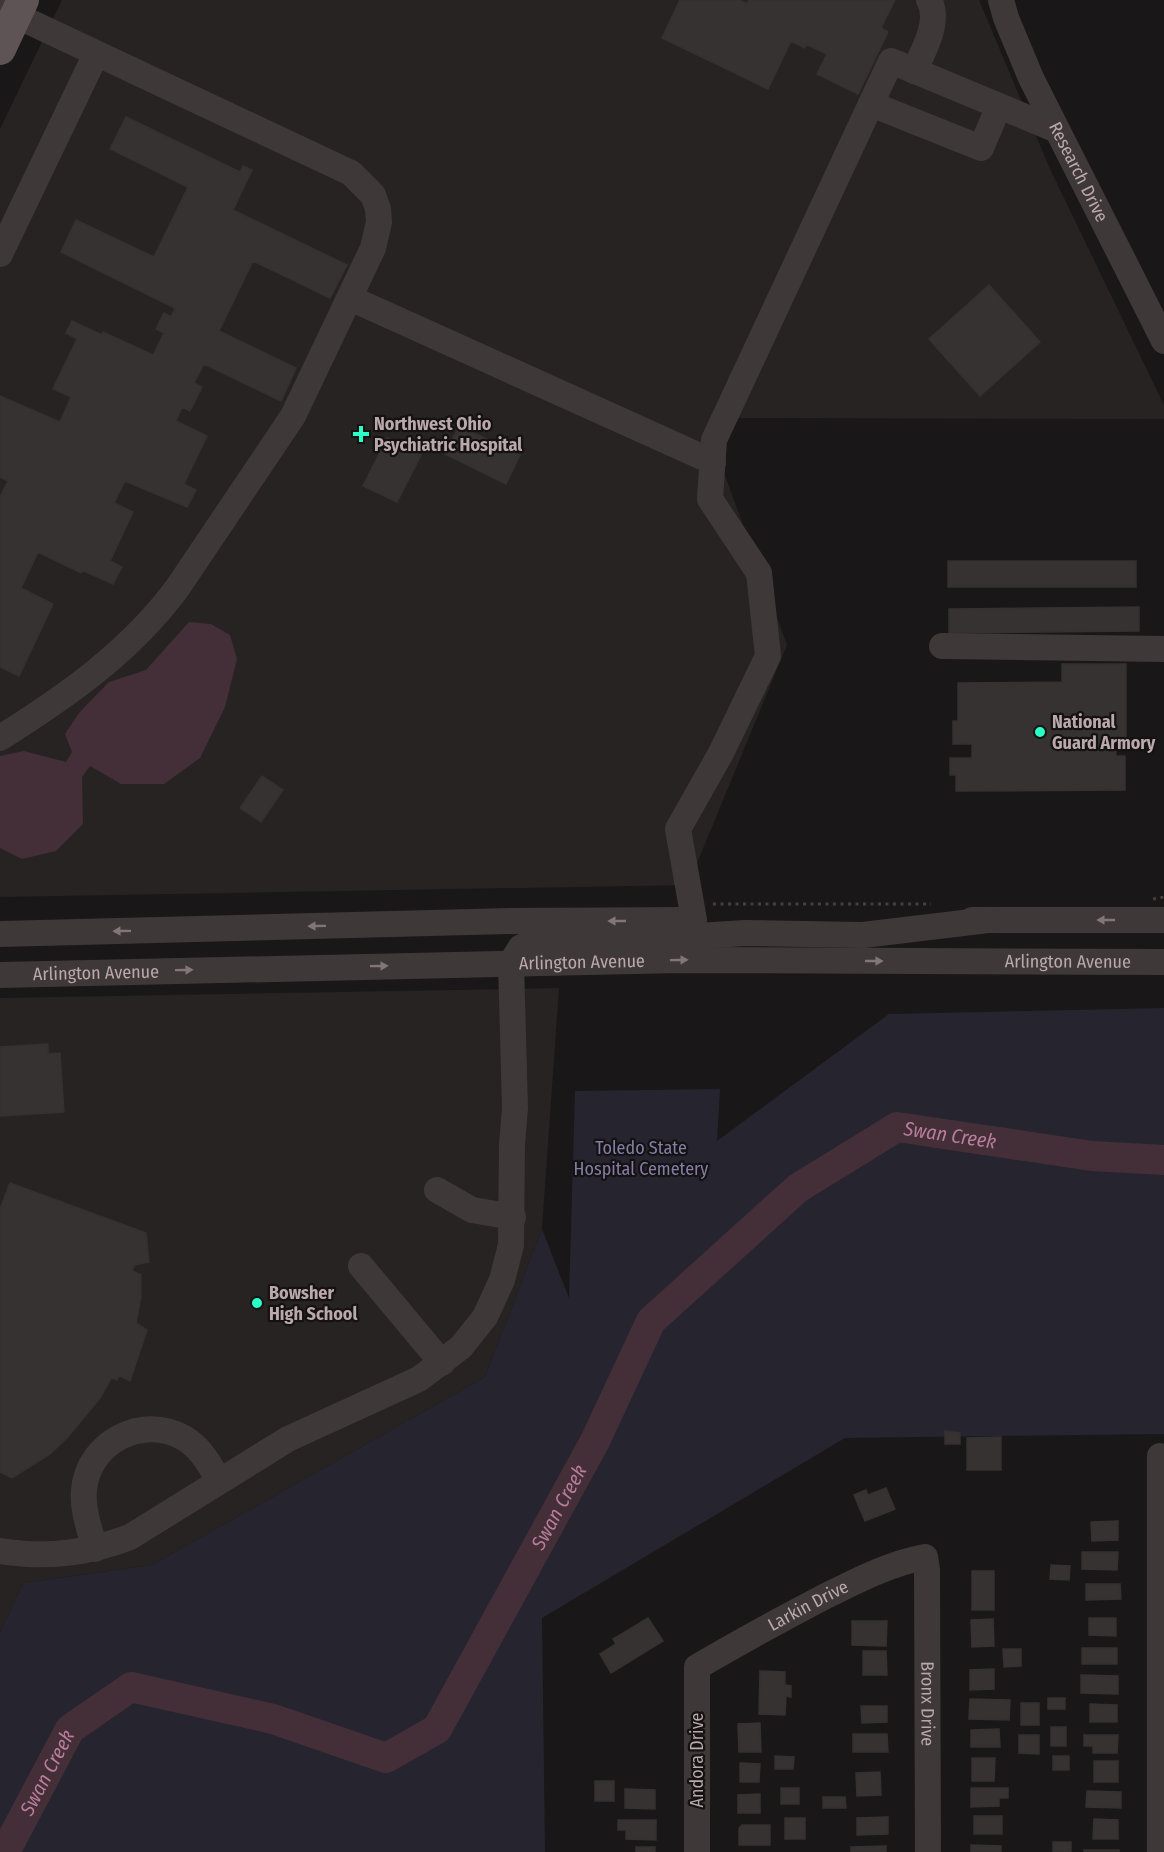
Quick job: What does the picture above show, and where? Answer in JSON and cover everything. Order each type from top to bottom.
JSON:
[{"type":"main road","points":[[0,49],[13,8]]},
{"type":"street","points":[[914,71],[928,41],[933,7],[929,0]]},
{"type":"street","name":"Research Drive","points":[[1001,0],[1031,78],[1164,341]]},
{"type":"street","points":[[0,738],[95,672],[158,614],[228,515],[293,416],[373,248],[379,222],[373,195],[364,183],[335,164],[96,54],[13,8]]},
{"type":"street","points":[[0,254],[96,54]]},
{"type":"street","points":[[694,920],[678,829],[721,753],[768,656],[759,573],[710,499],[714,440],[891,61],[1057,130]]},
{"type":"street","points":[[871,104],[981,148],[999,106]]},
{"type":"street","points":[[350,298],[713,462]]},
{"type":"street","points":[[942,646],[1164,649]]},
{"type":"street","points":[[0,1551],[44,1557],[95,1549],[130,1537],[151,1526],[219,1480],[314,1426],[404,1388],[442,1363],[474,1333],[493,1299],[508,1261],[513,1217],[512,1145],[515,1108],[511,963],[520,947],[542,940],[629,940],[746,933],[863,935],[988,920]]},
{"type":"street","points":[[0,934],[510,921],[1164,920]]},
{"type":"street","name":"Arlington Avenue","points":[[0,975],[682,960],[1164,962]]},
{"type":"street","points":[[437,1190],[471,1210],[513,1217]]},
{"type":"street","points":[[361,1266],[442,1363]]},
{"type":"street","points":[[95,1549],[84,1506],[86,1478],[98,1454],[118,1437],[145,1430],[172,1432],[197,1448],[219,1480]]},
{"type":"street","points":[[1160,1456],[1160,1852]]},
{"type":"street","name":"Larkin Drive","points":[[697,1667],[752,1634],[851,1584],[899,1562],[925,1557]]},
{"type":"street","name":"Bronx Drive","points":[[925,1557],[928,1852]]},
{"type":"street","name":"Andora Drive","points":[[697,1667],[697,1852]]},
{"type":"shaded area","name":"Northwest Ohio Psychiatric Hospital","points":[[62,0],[979,0],[1050,169],[1164,405],[1164,419],[727,418],[716,451],[787,645],[688,885],[0,897],[0,129]]},
{"type":"shaded area","points":[[189,622],[211,624],[230,635],[237,659],[225,707],[200,758],[164,784],[121,784],[90,766],[82,777],[83,824],[56,851],[22,859],[0,848],[0,756],[24,751],[66,762],[72,752],[65,734],[79,713],[109,682],[146,670]]},
{"type":"shaded area","name":"Bowsher High School","points":[[559,988],[542,1229],[485,1377],[152,1565],[23,1583],[0,1633],[0,998]]},
{"type":"green space","name":"Toledo State Hospital Cemetery","points":[[1164,1008],[1164,1434],[845,1438],[542,1618],[545,1852],[0,1852],[0,1633],[23,1583],[152,1565],[485,1377],[542,1229],[569,1298],[575,1091],[720,1089],[717,1141],[889,1014]]},
{"type":"building","points":[[680,0],[740,0],[747,4],[749,0],[895,0],[881,28],[888,32],[858,94],[817,74],[827,54],[806,44],[805,48],[791,41],[768,89],[662,38]]},
{"type":"building","points":[[126,117],[240,172],[243,166],[252,170],[233,210],[347,265],[330,298],[253,261],[219,331],[296,368],[281,401],[204,364],[194,383],[202,387],[190,411],[182,407],[176,421],[207,436],[184,484],[196,490],[187,507],[125,481],[114,503],[133,512],[110,561],[122,567],[113,584],[82,570],[81,573],[38,552],[21,588],[53,604],[19,676],[0,667],[0,497],[8,481],[0,477],[0,396],[60,422],[71,397],[53,389],[77,339],[66,333],[72,321],[102,335],[103,332],[153,355],[164,333],[156,329],[164,313],[171,317],[175,308],[61,252],[76,220],[154,257],[188,187],[110,149]]},
{"type":"building","points":[[989,285],[1040,342],[980,396],[929,339]]},
{"type":"building","points":[[459,426],[520,455],[506,484],[445,454]]},
{"type":"building","points":[[387,438],[421,455],[397,502],[363,486]]},
{"type":"building","points":[[948,561],[1136,561],[1136,587],[948,587]]},
{"type":"building","points":[[1139,607],[1139,631],[949,633],[949,609]]},
{"type":"building","name":"National Guard Armory","points":[[1062,664],[1126,664],[1126,745],[1115,745],[1116,756],[1125,756],[1125,790],[956,791],[956,775],[950,775],[950,758],[972,758],[972,744],[953,744],[953,721],[958,721],[958,683],[1062,682]]},
{"type":"building","points":[[262,776],[283,790],[261,822],[240,808]]},
{"type":"building","points":[[48,1044],[48,1054],[60,1053],[64,1112],[0,1116],[0,1047]]},
{"type":"building","points":[[10,1183],[146,1233],[149,1262],[135,1265],[132,1271],[141,1275],[141,1296],[136,1323],[147,1330],[130,1381],[119,1375],[117,1380],[112,1377],[100,1398],[67,1438],[50,1454],[12,1478],[0,1472],[0,1209]]},
{"type":"building","points":[[945,1431],[960,1433],[960,1444],[945,1444]]},
{"type":"building","points":[[1001,1437],[1001,1470],[967,1470],[967,1438]]},
{"type":"building","points":[[886,1488],[895,1509],[865,1521],[854,1495],[866,1490],[868,1495]]},
{"type":"building","points":[[1118,1521],[1118,1540],[1092,1541],[1091,1522]]},
{"type":"building","points":[[1082,1552],[1118,1552],[1117,1570],[1082,1569]]},
{"type":"building","points":[[1051,1565],[1070,1566],[1069,1580],[1050,1579]]},
{"type":"building","points":[[972,1571],[994,1571],[994,1610],[972,1610]]},
{"type":"building","points":[[1086,1584],[1120,1584],[1121,1599],[1086,1600]]},
{"type":"building","points":[[648,1618],[663,1641],[611,1673],[600,1654],[616,1644],[613,1639]]},
{"type":"building","points":[[1089,1618],[1116,1618],[1116,1636],[1089,1635]]},
{"type":"building","points":[[993,1619],[994,1646],[972,1647],[971,1620]]},
{"type":"building","points":[[852,1621],[887,1621],[886,1646],[852,1645]]},
{"type":"building","points":[[1082,1648],[1117,1648],[1117,1664],[1082,1664]]},
{"type":"building","points":[[1003,1649],[1021,1649],[1021,1666],[1004,1667]]},
{"type":"building","points":[[863,1651],[886,1651],[887,1675],[863,1675]]},
{"type":"building","points":[[994,1669],[994,1689],[970,1690],[970,1670]]},
{"type":"building","points":[[760,1671],[785,1672],[785,1685],[791,1686],[791,1697],[786,1696],[785,1715],[759,1714]]},
{"type":"building","points":[[1081,1675],[1118,1676],[1118,1694],[1081,1693]]},
{"type":"building","points":[[1048,1698],[1065,1698],[1065,1709],[1048,1709]]},
{"type":"building","points":[[970,1699],[1010,1700],[1009,1720],[969,1719]]},
{"type":"building","points":[[1021,1703],[1039,1703],[1039,1725],[1021,1725]]},
{"type":"building","points":[[1090,1704],[1117,1705],[1117,1722],[1090,1722]]},
{"type":"building","points":[[861,1706],[887,1706],[887,1722],[862,1723]]},
{"type":"building","points":[[760,1723],[761,1752],[739,1752],[738,1724]]},
{"type":"building","points":[[1051,1727],[1066,1727],[1066,1746],[1051,1746]]},
{"type":"building","points":[[999,1729],[1000,1747],[971,1747],[971,1730]]},
{"type":"building","points":[[853,1734],[887,1734],[888,1752],[853,1752]]},
{"type":"building","points":[[1019,1735],[1039,1735],[1039,1754],[1019,1753]]},
{"type":"building","points":[[1084,1735],[1118,1735],[1117,1753],[1093,1753],[1093,1746],[1084,1746]]},
{"type":"building","points":[[775,1756],[794,1757],[793,1769],[775,1769]]},
{"type":"building","points":[[1053,1756],[1069,1756],[1069,1770],[1053,1770]]},
{"type":"building","points":[[972,1758],[995,1758],[994,1781],[972,1781]]},
{"type":"building","points":[[1094,1761],[1118,1761],[1118,1782],[1094,1782]]},
{"type":"building","points":[[740,1763],[760,1764],[759,1782],[740,1782]]},
{"type":"building","points":[[880,1772],[881,1795],[857,1796],[856,1773]]},
{"type":"building","points":[[595,1781],[614,1781],[614,1801],[595,1801]]},
{"type":"building","points":[[781,1788],[799,1788],[799,1804],[781,1804]]},
{"type":"building","points":[[971,1788],[1008,1788],[1008,1798],[999,1798],[999,1806],[971,1807]]},
{"type":"building","points":[[625,1789],[655,1790],[655,1809],[625,1808]]},
{"type":"building","points":[[1087,1791],[1121,1792],[1121,1808],[1086,1807]]},
{"type":"building","points":[[760,1794],[760,1813],[738,1813],[738,1795]]},
{"type":"building","points":[[823,1797],[845,1797],[846,1808],[823,1808]]},
{"type":"building","points":[[974,1816],[1002,1816],[1002,1834],[974,1834]]},
{"type":"building","points":[[888,1817],[888,1834],[857,1835],[857,1818]]},
{"type":"building","points":[[785,1818],[805,1818],[805,1839],[785,1839]]},
{"type":"building","points":[[1094,1819],[1118,1820],[1118,1839],[1093,1839]]},
{"type":"building","points":[[618,1820],[656,1820],[656,1840],[626,1839],[626,1830],[618,1830]]},
{"type":"building","points":[[742,1825],[770,1825],[770,1845],[739,1845],[739,1828]]},
{"type":"building","points":[[1053,1842],[1071,1842],[1071,1852],[1053,1852]]},
{"type":"building","points":[[971,1845],[1001,1846],[1001,1852],[971,1852]]},
{"type":"building","points":[[886,1846],[886,1852],[851,1852],[851,1847]]},
{"type":"building","points":[[636,1847],[655,1847],[655,1852],[636,1852]]},
{"type":"building","points":[[1084,1850],[1119,1850],[1119,1852],[1084,1852]]},
{"type":"waterway","name":"Swan Creek","points":[[5,1852],[70,1729],[131,1687],[273,1719],[386,1758],[437,1729],[595,1441],[651,1321],[798,1188],[897,1127],[1092,1156],[1164,1160]]},
{"type":"place","name":"Northwest Ohio Psychiatric Hospital","points":[[361,434]]},
{"type":"place","name":"National Guard Armory","points":[[1040,732]]},
{"type":"place","name":"Bowsher High School","points":[[257,1303]]}]
